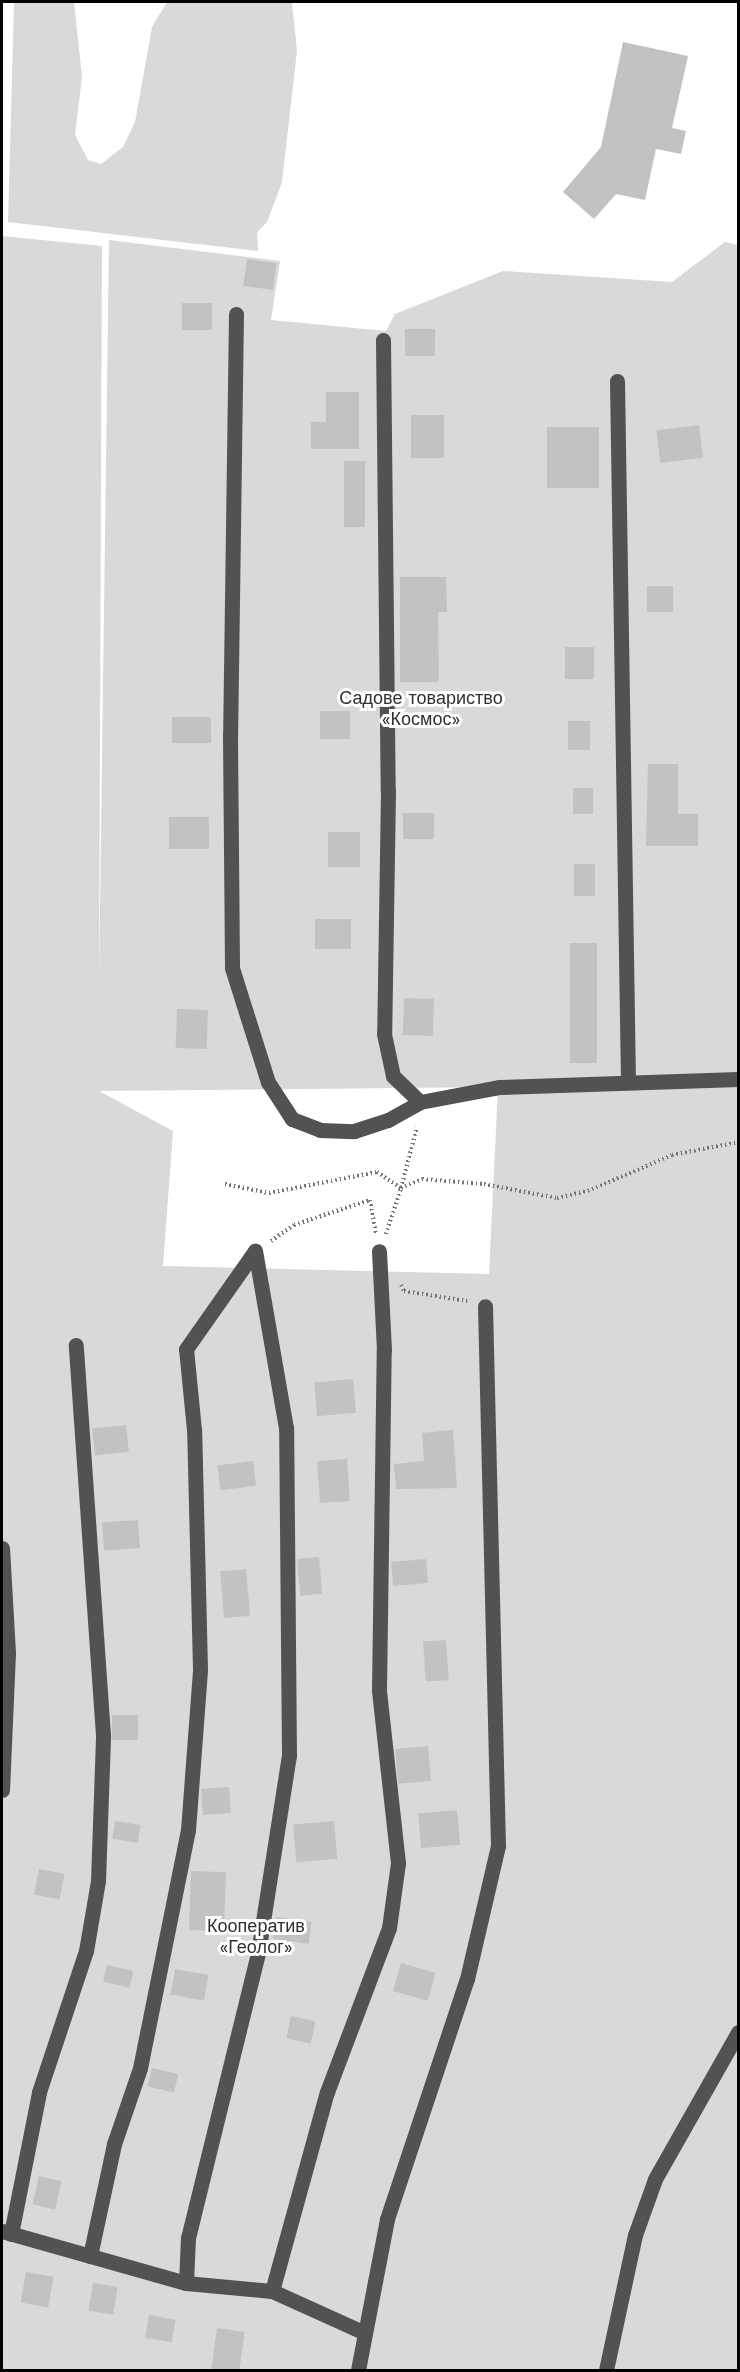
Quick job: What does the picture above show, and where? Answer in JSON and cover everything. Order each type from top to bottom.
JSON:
[{"type":"street","points":[[236,314],[230,736],[232,968],[268,1082],[292,1119],[320,1130],[354,1131],[388,1120],[420,1102],[498,1087],[738,1079]]},
{"type":"street","points":[[383,340],[388,779],[384,1034],[393,1076],[420,1102]]},
{"type":"street","points":[[617,381],[628,1082]]},
{"type":"street","points":[[90,2256],[114,2144],[140,2068],[188,1830],[200,1669],[194,1430],[186,1349],[255,1251],[286,1428],[289,1756],[258,1953],[188,2238],[186,2283]]},
{"type":"street","points":[[272,2291],[327,2092],[389,1928],[398,1863],[379,1690],[384,1350],[379,1251]]},
{"type":"street","points":[[358,2370],[387,2219],[467,1979],[498,1846],[485,1305]]},
{"type":"street","points":[[76,1345],[103,1735],[98,1881],[86,1951],[39,2092],[6,2232],[186,2283],[272,2291],[365,2333]]},
{"type":"street","points":[[2,1548],[8,1653],[2,1791]]},
{"type":"street","points":[[606,2370],[635,2235],[656,2179],[738,2032]]},
{"type":"path","points":[[379,1251],[401,1188],[420,1102]]},
{"type":"path","points":[[401,1188],[422,1179],[557,1198],[588,1191],[672,1155],[738,1142]]},
{"type":"path","points":[[225,1184],[269,1193],[377,1172],[401,1188]]},
{"type":"green space","points":[[14,2],[74,2],[82,77],[75,135],[88,160],[101,164],[123,147],[135,122],[152,27],[167,2],[292,2],[297,51],[282,182],[267,222],[257,232],[258,251],[8,222]]},
{"type":"green space","points":[[2,236],[102,246],[99,983],[109,240],[280,261],[271,320],[386,331],[395,314],[503,271],[672,282],[725,242],[738,245],[738,2370],[2,2370]],"holes":[[[498,1087],[489,1274],[163,1266],[173,1131],[99,1091]]]},
{"type":"building","points":[[623,42],[688,56],[672,128],[686,131],[681,154],[656,149],[645,200],[616,194],[594,219],[563,192],[601,147]]},
{"type":"building","points":[[247,259],[277,263],[273,290],[243,286]]},
{"type":"building","points":[[182,303],[212,303],[212,330],[182,330]]},
{"type":"building","points":[[405,329],[435,329],[435,356],[405,356]]},
{"type":"building","points":[[326,392],[359,392],[359,449],[311,449],[311,422],[326,422]]},
{"type":"building","points":[[411,415],[444,415],[444,458],[411,458]]},
{"type":"building","points":[[699,425],[703,458],[660,463],[656,430]]},
{"type":"building","points":[[547,427],[599,427],[599,488],[547,488]]},
{"type":"building","points":[[344,461],[365,461],[365,527],[344,527]]},
{"type":"building","points":[[400,577],[446,577],[447,612],[438,612],[439,682],[400,682]]},
{"type":"building","points":[[647,586],[673,586],[673,612],[647,612]]},
{"type":"building","points":[[565,647],[594,647],[594,679],[565,679]]},
{"type":"building","points":[[320,711],[350,711],[350,739],[320,739]]},
{"type":"building","points":[[172,717],[211,717],[211,743],[172,743]]},
{"type":"building","points":[[568,721],[590,721],[590,750],[568,750]]},
{"type":"building","points":[[648,764],[678,764],[678,814],[698,814],[698,846],[646,846]]},
{"type":"building","points":[[573,788],[593,788],[593,814],[573,814]]},
{"type":"building","points":[[403,813],[434,813],[434,839],[403,839]]},
{"type":"building","points":[[169,817],[209,817],[209,849],[169,849]]},
{"type":"building","points":[[328,832],[360,832],[360,867],[328,867]]},
{"type":"building","points":[[574,864],[595,864],[595,896],[574,896]]},
{"type":"building","points":[[315,919],[351,919],[351,949],[315,949]]},
{"type":"building","points":[[570,943],[597,943],[597,1063],[570,1063]]},
{"type":"building","points":[[404,998],[434,999],[433,1036],[403,1035]]},
{"type":"building","points":[[177,1009],[208,1010],[207,1049],[176,1048]]},
{"type":"building","points":[[353,1379],[356,1413],[317,1416],[314,1382]]},
{"type":"building","points":[[126,1425],[129,1452],[95,1455],[92,1429]]},
{"type":"building","points":[[453,1430],[457,1488],[396,1489],[394,1464],[424,1461],[422,1433]]},
{"type":"building","points":[[347,1459],[350,1501],[320,1503],[317,1461]]},
{"type":"building","points":[[253,1461],[256,1486],[220,1490],[217,1465]]},
{"type":"building","points":[[138,1520],[140,1548],[104,1550],[102,1523]]},
{"type":"building","points":[[319,1557],[322,1594],[300,1596],[297,1559]]},
{"type":"building","points":[[426,1559],[428,1583],[393,1586],[391,1562]]},
{"type":"building","points":[[246,1569],[250,1616],[224,1618],[220,1571]]},
{"type":"building","points":[[446,1640],[449,1680],[426,1682],[423,1642]]},
{"type":"building","points":[[112,1715],[138,1715],[138,1740],[112,1740]]},
{"type":"building","points":[[428,1746],[431,1781],[398,1784],[395,1749]]},
{"type":"building","points":[[229,1787],[231,1813],[203,1815],[201,1789]]},
{"type":"building","points":[[457,1810],[460,1845],[421,1848],[418,1813]]},
{"type":"building","points":[[115,1821],[141,1825],[138,1843],[112,1839]]},
{"type":"building","points":[[334,1821],[337,1859],[296,1862],[293,1825]]},
{"type":"building","points":[[39,1869],[65,1874],[60,1899],[34,1895]]},
{"type":"building","points":[[191,1871],[226,1872],[224,1931],[189,1930]]},
{"type":"building","points":[[276,1917],[312,1922],[309,1944],[273,1939]]},
{"type":"building","points":[[401,1963],[436,1973],[428,2001],[393,1991]]},
{"type":"building","points":[[107,1965],[133,1971],[129,1988],[103,1982]]},
{"type":"building","points":[[175,1969],[208,1975],[204,2001],[170,1995]]},
{"type":"building","points":[[291,2016],[315,2021],[311,2044],[286,2038]]},
{"type":"building","points":[[152,2068],[178,2074],[174,2093],[148,2087]]},
{"type":"building","points":[[39,2176],[61,2181],[55,2209],[32,2204]]},
{"type":"building","points":[[26,2272],[54,2277],[48,2307],[21,2303]]},
{"type":"building","points":[[93,2283],[118,2287],[113,2315],[89,2311]]},
{"type":"building","points":[[149,2315],[176,2320],[172,2342],[145,2338]]},
{"type":"building","points":[[217,2328],[245,2332],[239,2370],[211,2370]]},
{"type":"park label","name":"Садове товариство «Космос»","points":[[421,709]]},
{"type":"park label","name":"Кооператив «Геолог»","points":[[256,1937]]}]
